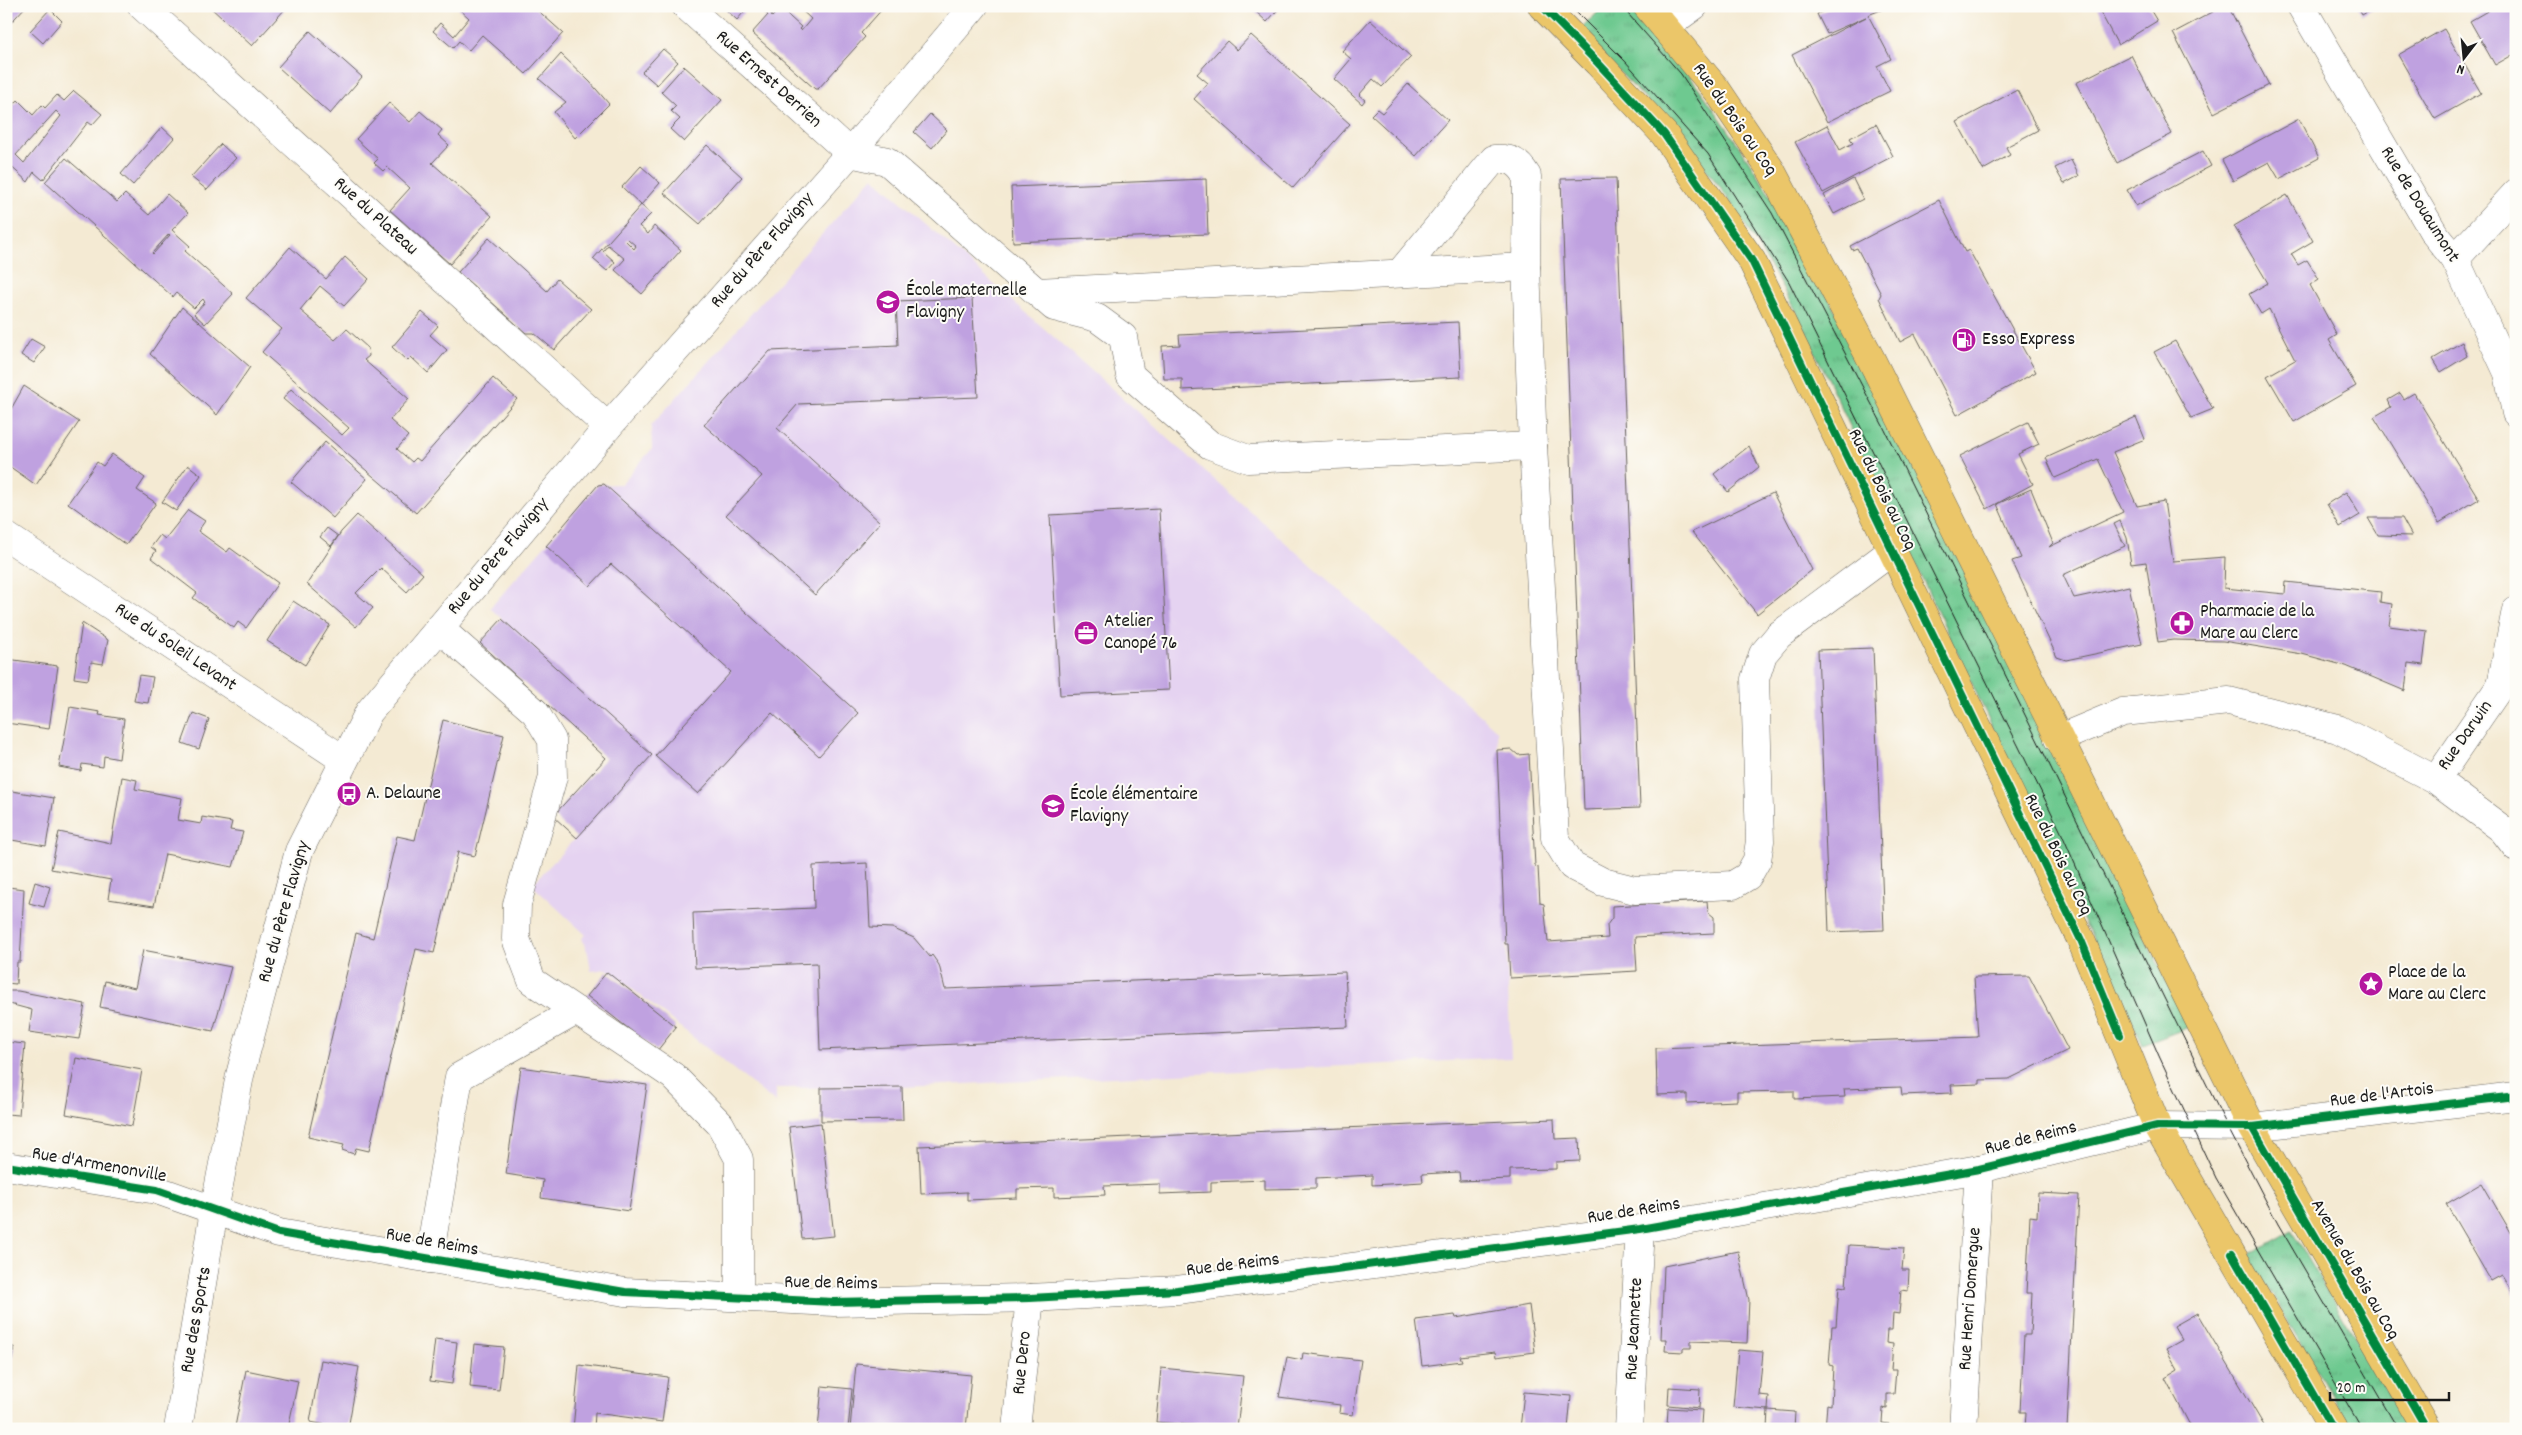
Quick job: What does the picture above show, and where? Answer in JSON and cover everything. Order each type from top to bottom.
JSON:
[{"type":"main road","name":"Rue du Bois au Coq","points":[[1542,6],[1598,62],[1664,134],[1752,261],[2081,940],[2157,1126]]},
{"type":"main road","name":"Rue du Bois au Coq","points":[[1647,6],[1717,90],[1771,170],[1870,357],[2252,1127]]},
{"type":"main road","points":[[2157,1126],[2333,1429]]},
{"type":"main road","name":"Avenue du Bois au Coq","points":[[2252,1127],[2428,1429]]},
{"type":"street","name":"Rue du Plateau","points":[[142,6],[608,427]]},
{"type":"street","name":"Rue Ernest Derrien","points":[[686,6],[850,153]]},
{"type":"street","name":"Rue du Père Flavigny","points":[[214,1211],[240,1075],[299,851],[369,712],[608,427],[850,153],[974,6]]},
{"type":"street","points":[[1665,27],[1694,6]]},
{"type":"street","name":"Rue de Douaumont","points":[[2301,6],[2434,234],[2455,259],[2508,373],[2516,413]]},
{"type":"street","points":[[850,153],[887,161],[1054,307],[1097,318],[1123,337],[1130,375],[1210,445],[1248,459],[1534,446]]},
{"type":"street","points":[[1400,273],[1494,159],[1508,158],[1519,163],[1527,176],[1526,267],[1555,838],[1572,866],[1603,882],[1635,890],[1733,885],[1748,876],[1757,860],[1760,841],[1755,679],[1763,654],[1779,635],[1892,551]]},
{"type":"street","points":[[2455,259],[2516,193]]},
{"type":"street","points":[[1037,292],[1526,267]]},
{"type":"street","name":"Rue du Soleil Levant","points":[[6,536],[344,760]]},
{"type":"street","points":[[2508,678],[2516,610]]},
{"type":"street","points":[[440,628],[535,712],[552,740],[553,777],[517,904],[516,940],[532,981],[673,1076],[720,1124],[739,1159],[739,1297]]},
{"type":"street","name":"Rue Darwin","points":[[2436,780],[2508,678]]},
{"type":"street","points":[[2058,739],[2123,712],[2230,701],[2338,729],[2436,780],[2502,829],[2516,847]]},
{"type":"street","points":[[429,1259],[459,1077],[576,1011]]},
{"type":"street","name":"Rue de l'Artois","points":[[2252,1127],[2516,1096]]},
{"type":"street","name":"Rue de Reims","points":[[214,1211],[279,1233],[625,1292],[834,1302],[1030,1298],[1177,1290],[1640,1229],[1979,1169],[2157,1126],[2252,1127]]},
{"type":"street","name":"Rue d'Armenonville","points":[[6,1166],[157,1190],[214,1211]]},
{"type":"street","name":"Rue Henri Domergue","points":[[1963,1429],[1979,1169]]},
{"type":"street","name":"Rue des Sports","points":[[178,1429],[214,1211]]},
{"type":"street","name":"Rue Jeannette","points":[[1629,1429],[1640,1229]]},
{"type":"street","name":"Rue Dero","points":[[1016,1429],[1030,1298]]},
{"type":"shaded area","name":"École élémentaire Flavigny","points":[[873,177],[1497,730],[1511,1058],[902,1087],[776,1088],[776,1103],[607,969],[591,971],[588,953],[582,938],[586,935],[532,885],[652,755],[490,608],[598,485],[621,484],[652,449],[651,426]]},
{"type":"green space","points":[[1604,6],[1633,6],[1681,64],[1725,125],[1766,189],[1804,254],[1875,387],[2189,1027],[2143,1045],[1796,312],[1745,224],[1710,174],[1663,118],[1579,31]]},
{"type":"green space","points":[[2292,1230],[2409,1429],[2352,1429],[2248,1255]]},
{"type":"building","points":[[6,6],[26,6],[6,28]]},
{"type":"building","points":[[209,6],[284,6],[286,8],[252,46]]},
{"type":"building","points":[[456,6],[533,6],[563,33],[526,74],[482,35],[469,50],[459,41],[453,48],[433,31],[440,23],[454,36],[469,18]]},
{"type":"building","points":[[722,6],[749,6],[737,20]]},
{"type":"building","points":[[758,6],[779,6],[771,15],[772,17],[780,8],[801,27],[799,29],[801,31],[811,19],[797,6],[885,6],[861,33],[865,37],[818,89],[815,89],[752,33],[768,15]]},
{"type":"building","points":[[1255,6],[1281,6],[1267,22],[1253,9]]},
{"type":"building","points":[[1834,6],[1891,6],[1868,15],[1891,59],[1877,66],[1890,91],[1827,122],[1792,55],[1866,17],[1827,34],[1817,14]]},
{"type":"building","points":[[2097,6],[2148,6],[2157,21],[2118,45]]},
{"type":"building","points":[[2224,6],[2228,6],[2269,85],[2214,113],[2173,33]]},
{"type":"building","points":[[2357,6],[2377,6],[2362,15]]},
{"type":"building","points":[[2496,6],[2516,6],[2516,53],[2495,65],[2470,21]]},
{"type":"building","points":[[50,9],[62,21],[43,43],[30,31]]},
{"type":"building","points":[[1370,20],[1411,57],[1382,87],[1373,79],[1359,95],[1365,100],[1362,104],[1334,79],[1351,59],[1342,51]]},
{"type":"building","points":[[2444,29],[2481,93],[2435,119],[2398,55]]},
{"type":"building","points":[[310,31],[362,77],[330,114],[278,67]]},
{"type":"building","points":[[1251,35],[1350,124],[1293,188],[1194,99],[1208,83],[1197,74],[1227,41],[1237,50]]},
{"type":"building","points":[[663,49],[678,62],[657,85],[642,72]]},
{"type":"building","points":[[561,54],[590,82],[609,104],[575,138],[554,112],[566,102],[539,79]]},
{"type":"building","points":[[2131,55],[2172,134],[2117,163],[2076,83]]},
{"type":"building","points":[[684,66],[722,100],[684,142],[670,129],[680,119],[671,111],[676,106],[661,92]]},
{"type":"building","points":[[1408,84],[1448,120],[1416,156],[1371,115],[1377,109],[1382,113]]},
{"type":"building","points":[[2017,90],[2038,130],[2006,147],[2010,155],[1983,170],[1957,122]]},
{"type":"building","points":[[74,91],[102,114],[92,125],[88,122],[43,180],[34,172],[28,182],[6,162],[6,154],[10,150],[6,147],[6,108],[9,110],[18,100],[33,115],[42,105],[45,108],[57,95],[64,101]],"holes":[[[56,111],[61,116],[24,163],[16,155]]]},
{"type":"building","points":[[389,103],[410,122],[420,111],[442,130],[438,135],[449,145],[432,163],[492,216],[450,264],[390,210],[410,188],[387,167],[383,171],[374,163],[378,159],[356,139]]},
{"type":"building","points":[[930,114],[947,130],[932,148],[914,132]]},
{"type":"building","points":[[2299,119],[2319,158],[2279,179],[2269,162],[2233,181],[2222,160]]},
{"type":"building","points":[[1876,124],[1893,156],[1823,193],[1795,142],[1827,125],[1840,150],[1853,143],[1850,138]]},
{"type":"building","points":[[162,127],[174,138],[133,185],[121,174]]},
{"type":"building","points":[[221,144],[236,158],[207,190],[191,177]]},
{"type":"building","points":[[707,145],[742,177],[700,224],[664,193]]},
{"type":"building","points":[[2203,151],[2211,166],[2136,206],[2127,190]]},
{"type":"building","points":[[66,158],[117,202],[125,194],[149,215],[167,194],[188,213],[172,230],[190,246],[185,251],[233,294],[205,324],[194,314],[205,302],[203,299],[194,308],[176,293],[173,297],[45,182]],"holes":[[[169,234],[170,235],[153,254]]]},
{"type":"building","points":[[2071,160],[2079,176],[2064,184],[2055,168]]},
{"type":"building","points":[[641,166],[660,183],[641,205],[622,187]]},
{"type":"building","points":[[1616,178],[1640,808],[1584,810],[1561,179]]},
{"type":"building","points":[[1206,179],[1208,234],[1013,242],[1011,187]]},
{"type":"building","points":[[1853,179],[1863,199],[1834,214],[1824,195]]},
{"type":"building","points":[[2287,195],[2313,241],[2291,254],[2298,265],[2307,260],[2319,279],[2310,285],[2337,335],[2329,340],[2356,386],[2294,422],[2267,376],[2295,360],[2269,309],[2261,314],[2249,294],[2268,283],[2234,226]]},
{"type":"building","points":[[1939,200],[1965,252],[1969,250],[2036,372],[1957,415],[1915,334],[1900,342],[1879,298],[1881,294],[1857,248],[1852,250],[1850,246]]},
{"type":"building","points":[[641,205],[651,214],[639,226],[648,234],[654,226],[681,250],[642,294],[615,270],[625,259],[608,245],[603,251],[615,262],[607,271],[593,259]],"holes":[[[628,239],[636,246],[634,249],[626,241]]]},
{"type":"building","points":[[489,238],[547,291],[557,279],[591,309],[554,350],[534,333],[526,333],[458,272]]},
{"type":"building","points":[[290,247],[326,279],[345,257],[369,279],[344,306],[320,286],[300,310],[335,340],[347,329],[368,348],[369,356],[364,360],[409,399],[390,420],[408,436],[397,449],[412,462],[416,458],[420,461],[493,378],[517,399],[416,513],[283,399],[291,389],[342,435],[349,428],[262,352],[282,329],[246,298]]},
{"type":"building","points":[[972,298],[978,397],[798,404],[777,428],[880,522],[815,595],[726,515],[762,476],[704,425],[770,351],[898,345],[896,301]]},
{"type":"building","points":[[182,307],[250,367],[217,415],[150,354]]},
{"type":"building","points":[[422,312],[438,326],[430,335],[447,350],[428,373],[411,357],[407,361],[392,347]]},
{"type":"building","points":[[1458,322],[1461,377],[1182,390],[1182,379],[1164,379],[1162,346],[1180,345],[1179,335]]},
{"type":"building","points":[[31,339],[45,347],[34,363],[21,355]]},
{"type":"building","points":[[2175,341],[2213,409],[2191,418],[2154,352]]},
{"type":"building","points":[[2462,342],[2467,356],[2441,372],[2433,359]]},
{"type":"building","points":[[24,386],[79,422],[36,485],[6,464],[6,418]]},
{"type":"building","points":[[2400,393],[2404,399],[2414,393],[2479,499],[2439,523],[2374,417],[2391,407],[2388,400]]},
{"type":"building","points":[[2136,417],[2145,439],[2113,452],[2137,506],[2164,501],[2173,561],[2225,557],[2224,588],[2285,594],[2286,582],[2381,592],[2380,602],[2392,604],[2389,626],[2427,631],[2423,665],[2408,663],[2405,691],[2346,666],[2302,654],[2223,641],[2173,640],[2158,642],[2146,562],[2131,564],[2127,538],[2120,521],[2114,524],[2125,546],[2063,575],[2074,598],[2129,586],[2142,644],[2066,660],[2057,657],[2012,561],[2021,558],[1997,504],[2031,489],[2053,543],[2049,547],[2123,512],[2098,459],[2055,478],[2046,458]]},
{"type":"building","points":[[2028,422],[2039,444],[2018,454],[2033,484],[1987,509],[1960,456]]},
{"type":"building","points":[[325,442],[367,479],[333,518],[291,482]]},
{"type":"building","points":[[1749,446],[1759,467],[1728,492],[1714,474]]},
{"type":"building","points":[[112,454],[145,478],[137,490],[156,503],[126,545],[68,503],[97,462],[103,466]]},
{"type":"building","points":[[188,465],[201,475],[176,511],[162,502]]},
{"type":"building","points":[[604,484],[858,713],[819,756],[772,713],[698,794],[655,756],[731,672],[611,564],[590,586],[546,546],[598,485]]},
{"type":"building","points":[[2346,492],[2360,515],[2340,527],[2327,504]]},
{"type":"building","points":[[1773,493],[1812,570],[1757,614],[1692,532]]},
{"type":"building","points":[[1159,509],[1169,690],[1060,695],[1050,515]]},
{"type":"building","points":[[188,510],[205,521],[198,531],[227,552],[230,548],[278,583],[246,628],[238,622],[234,628],[193,598],[197,593],[151,558],[156,551],[151,547],[160,535],[165,539]]},
{"type":"building","points":[[357,515],[423,574],[407,592],[381,568],[356,593],[373,608],[356,627],[307,584],[341,532]]},
{"type":"building","points":[[2368,518],[2402,518],[2412,536],[2378,535]]},
{"type":"building","points":[[327,528],[338,536],[331,546],[320,537]]},
{"type":"building","points":[[293,601],[330,625],[305,665],[267,641]]},
{"type":"building","points":[[502,619],[652,755],[577,838],[553,816],[606,758],[480,643]]},
{"type":"building","points":[[82,623],[108,640],[103,664],[91,662],[88,680],[74,678]]},
{"type":"building","points":[[1873,648],[1884,930],[1829,932],[1818,650]]},
{"type":"building","points":[[7,659],[58,666],[49,729],[6,723]]},
{"type":"building","points":[[139,675],[153,677],[148,703],[134,701]]},
{"type":"building","points":[[70,707],[100,712],[99,715],[124,719],[119,759],[104,756],[103,767],[82,764],[81,771],[59,767]]},
{"type":"building","points":[[193,713],[209,719],[199,749],[182,743]]},
{"type":"building","points":[[443,720],[504,735],[475,856],[458,852],[434,953],[416,949],[369,1151],[356,1148],[354,1154],[342,1150],[344,1145],[308,1137],[356,933],[373,938],[397,836],[415,840]]},
{"type":"building","points":[[1511,749],[1518,755],[1529,754],[1535,866],[1538,867],[1540,903],[1544,904],[1548,942],[1608,938],[1607,925],[1612,918],[1612,906],[1707,901],[1708,912],[1714,917],[1714,933],[1635,937],[1637,971],[1510,978],[1508,944],[1505,944],[1497,750]]},
{"type":"building","points":[[122,777],[137,780],[135,789],[182,798],[178,820],[201,824],[202,817],[232,822],[230,830],[243,832],[233,867],[165,854],[154,906],[108,899],[111,880],[51,869],[59,832],[111,843]]},
{"type":"building","points":[[6,790],[54,798],[46,846],[6,839]]},
{"type":"building","points":[[867,863],[870,927],[892,928],[914,938],[930,957],[932,955],[939,965],[945,989],[1345,972],[1348,1027],[820,1050],[817,963],[695,968],[693,913],[814,908],[813,866]]},
{"type":"building","points":[[35,882],[50,887],[44,907],[29,903]]},
{"type":"building","points":[[8,887],[24,889],[20,962],[17,962],[16,984],[6,983]]},
{"type":"building","points":[[143,950],[231,967],[213,1031],[100,1007],[105,981],[135,988]]},
{"type":"building","points":[[607,972],[676,1027],[657,1051],[587,996]]},
{"type":"building","points":[[2029,976],[2068,1050],[2009,1079],[1980,1080],[1980,1084],[1951,1085],[1952,1093],[1902,1095],[1901,1087],[1844,1089],[1845,1097],[1794,1099],[1794,1091],[1737,1092],[1737,1101],[1687,1103],[1687,1094],[1657,1095],[1656,1048],[1978,1037],[1974,977]]},
{"type":"building","points":[[6,991],[18,991],[85,1004],[79,1039],[29,1032],[32,1010],[6,1003]]},
{"type":"building","points":[[6,1042],[25,1044],[19,1115],[6,1114]]},
{"type":"building","points":[[76,1058],[142,1070],[132,1126],[66,1114]]},
{"type":"building","points":[[521,1067],[647,1085],[629,1211],[541,1198],[543,1180],[506,1174]]},
{"type":"building","points":[[902,1087],[903,1120],[821,1121],[821,1088]]},
{"type":"building","points":[[1554,1119],[1555,1139],[1579,1138],[1580,1161],[1556,1162],[1556,1169],[1510,1170],[1510,1179],[1460,1181],[1459,1172],[1422,1174],[1423,1182],[1372,1185],[1372,1175],[1316,1178],[1316,1188],[1265,1189],[1265,1180],[1211,1182],[1211,1192],[1160,1194],[1160,1184],[1104,1186],[1105,1195],[1054,1197],[1054,1188],[1017,1189],[1017,1198],[967,1200],[967,1192],[921,1194],[919,1146]]},
{"type":"building","points":[[821,1123],[834,1236],[802,1239],[789,1127]]},
{"type":"building","points":[[2482,1183],[2516,1241],[2516,1298],[2502,1275],[2491,1281],[2446,1204]]},
{"type":"building","points":[[2038,1193],[2079,1195],[2067,1429],[2025,1429],[2026,1412],[2020,1412],[2024,1335],[2030,1335],[2032,1293],[2026,1293],[2030,1216],[2037,1217]]},
{"type":"building","points":[[1849,1245],[1904,1248],[1902,1270],[1909,1270],[1908,1291],[1901,1290],[1899,1314],[1893,1313],[1892,1330],[1887,1330],[1886,1343],[1893,1344],[1891,1370],[1896,1370],[1894,1394],[1887,1394],[1887,1409],[1883,1408],[1882,1423],[1889,1424],[1889,1429],[1825,1429],[1827,1404],[1831,1405],[1833,1366],[1829,1365],[1832,1326],[1836,1326],[1839,1286],[1846,1287]]},
{"type":"building","points":[[1738,1251],[1749,1300],[1747,1343],[1691,1341],[1691,1348],[1683,1348],[1683,1352],[1665,1351],[1666,1339],[1661,1339],[1664,1266]]},
{"type":"building","points":[[1529,1305],[1535,1352],[1496,1357],[1495,1352],[1460,1356],[1462,1361],[1422,1366],[1416,1320],[1455,1315],[1456,1318]]},
{"type":"building","points":[[2197,1313],[2266,1429],[2192,1429],[2165,1378],[2178,1370],[2166,1349],[2182,1340],[2174,1326]]},
{"type":"building","points":[[435,1339],[457,1342],[452,1384],[430,1381]]},
{"type":"building","points":[[474,1344],[504,1347],[499,1390],[470,1387]]},
{"type":"building","points":[[6,1346],[14,1347],[7,1387],[6,1387]]},
{"type":"building","points":[[1738,1350],[1763,1352],[1759,1395],[1769,1396],[1768,1410],[1733,1407]]},
{"type":"building","points":[[1303,1353],[1361,1360],[1353,1415],[1339,1413],[1340,1405],[1279,1397],[1287,1357],[1302,1360]]},
{"type":"building","points":[[321,1360],[359,1367],[348,1429],[310,1422]]},
{"type":"building","points":[[856,1364],[971,1375],[966,1429],[850,1429]]},
{"type":"building","points":[[579,1365],[668,1377],[662,1422],[595,1413],[594,1429],[573,1429]]},
{"type":"building","points":[[1161,1368],[1243,1376],[1237,1429],[1156,1422]]},
{"type":"building","points":[[246,1370],[298,1381],[288,1429],[235,1427]]},
{"type":"building","points":[[822,1386],[852,1389],[848,1429],[818,1429]]},
{"type":"building","points":[[1669,1387],[1700,1389],[1699,1408],[1668,1405]]},
{"type":"building","points":[[1524,1392],[1571,1396],[1568,1429],[1520,1429]]},
{"type":"building","points":[[1668,1408],[1702,1410],[1701,1425],[1699,1427],[1667,1427]]},
{"type":"building","points":[[1768,1410],[1795,1412],[1794,1429],[1767,1429]]},
{"type":"tram line","points":[[1570,6],[1625,61],[1708,154],[1789,282],[2061,832],[2159,1056],[2216,1178],[2362,1429]]},
{"type":"tram line","points":[[1621,6],[1681,74],[1772,213],[1883,426],[2227,1126],[2278,1224],[2398,1429]]},
{"type":"cycle path","points":[[1542,6],[1664,134],[1752,261],[2081,940],[2120,1035]]},
{"type":"cycle path","points":[[6,1166],[157,1190],[279,1233],[625,1292],[834,1302],[1030,1298],[1177,1290],[1640,1229],[1979,1169],[2157,1126],[2252,1127],[2516,1096]]},
{"type":"cycle path","points":[[2252,1127],[2427,1429]]},
{"type":"cycle path","points":[[2232,1254],[2333,1429]]},
{"type":"place","name":"École maternelle Flavigny","points":[[888,302]]},
{"type":"place","name":"Esso Express","points":[[1964,340]]},
{"type":"place","name":"Pharmacie de la Mare au Clerc","points":[[2182,623]]},
{"type":"place","name":"Atelier Canopé 76","points":[[1086,633]]},
{"type":"place","name":"A. Delaune","points":[[349,794]]},
{"type":"place","name":"École élémentaire Flavigny","points":[[1053,806]]},
{"type":"place","name":"Place de la Mare au Clerc","points":[[2371,984]]}]
